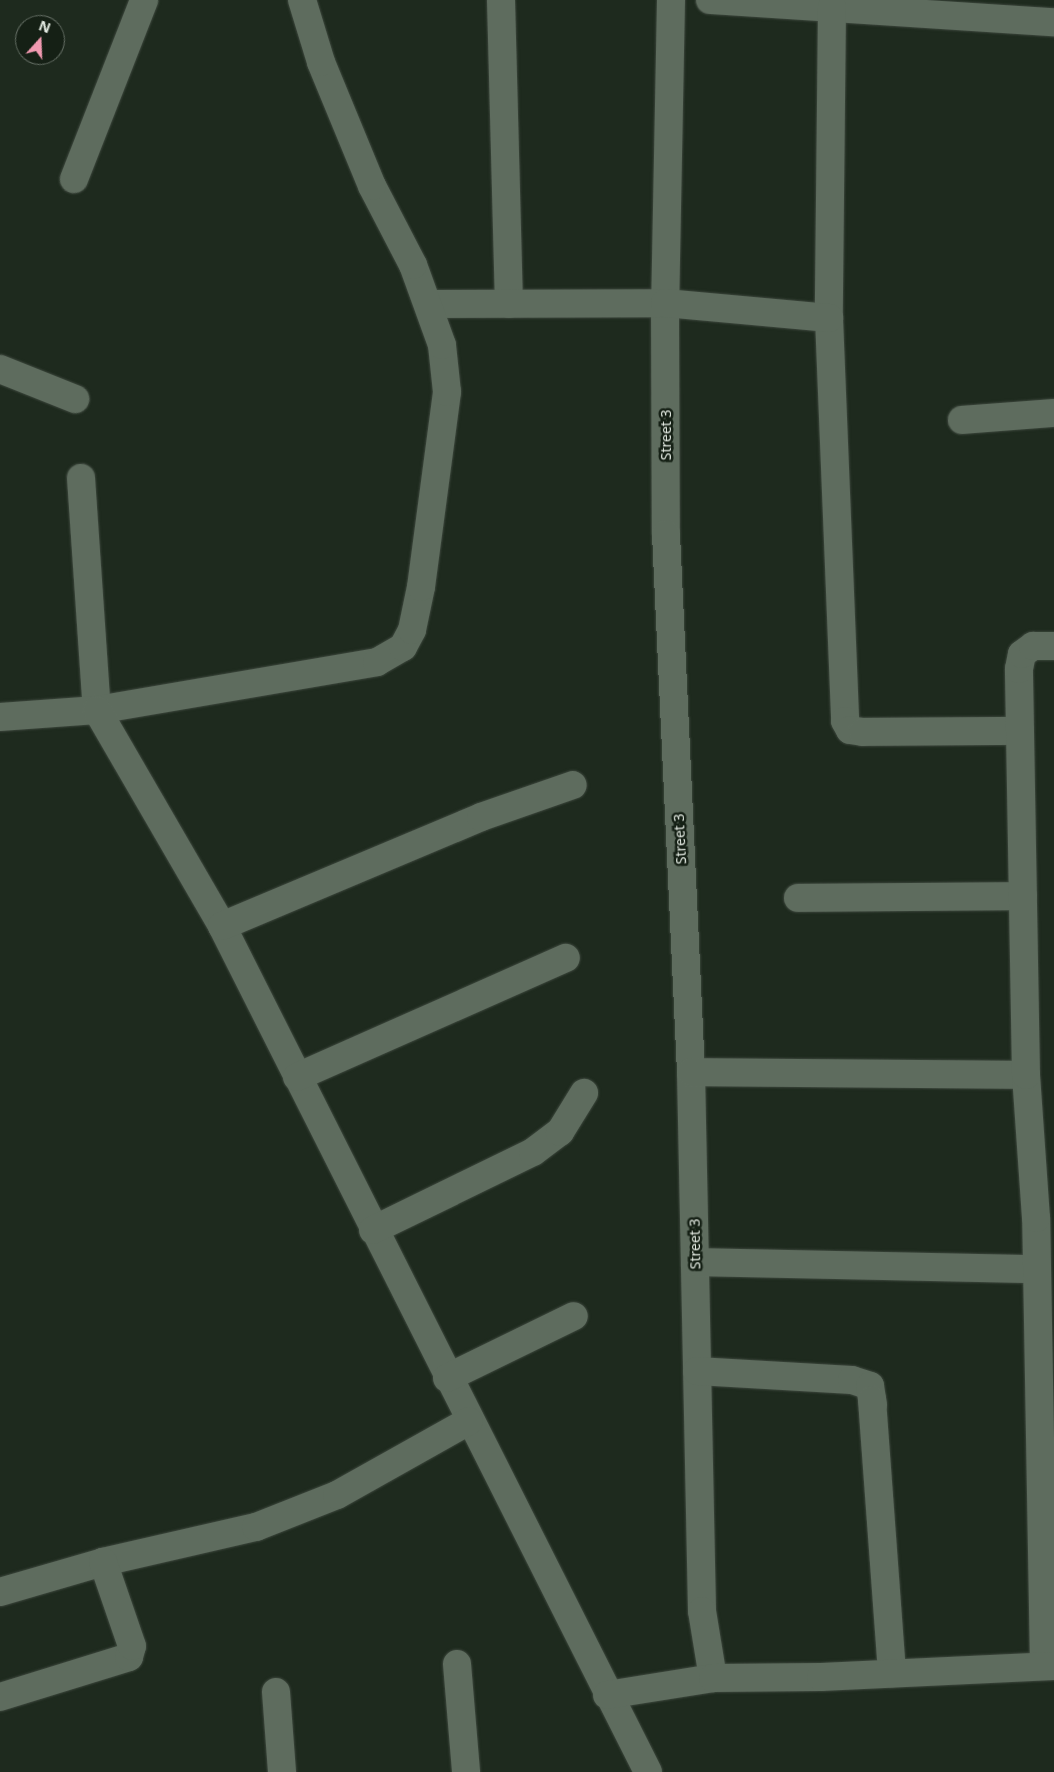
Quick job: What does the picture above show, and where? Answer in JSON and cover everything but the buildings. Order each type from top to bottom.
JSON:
[{"type":"street","points":[[74,179],[144,0]]},
{"type":"street","points":[[0,717],[97,710],[377,662],[403,647],[412,630],[421,587],[447,392],[442,345],[413,264],[372,186],[321,62],[302,0]]},
{"type":"street","points":[[501,0],[509,304]]},
{"type":"street","name":"Street 3","points":[[671,0],[666,303],[666,534],[691,1072],[702,1610],[713,1678]]},
{"type":"street","points":[[710,0],[1054,22]]},
{"type":"street","points":[[832,7],[829,318],[845,721],[850,730],[863,732],[1020,731]]},
{"type":"street","points":[[428,304],[666,303],[829,318]]},
{"type":"street","points":[[0,369],[75,399]]},
{"type":"street","points":[[962,420],[1054,413]]},
{"type":"street","points":[[81,478],[97,710],[222,926],[606,1695],[648,1772]]},
{"type":"street","points":[[606,1695],[713,1678],[1049,1666],[1042,1256],[1026,1075],[1020,731],[1022,654],[1033,646],[1054,646]]},
{"type":"street","points":[[222,926],[481,817],[573,785]]},
{"type":"street","points":[[798,898],[1023,896]]},
{"type":"street","points":[[297,1077],[566,958]]},
{"type":"street","points":[[691,1072],[1026,1075]]},
{"type":"street","points":[[373,1230],[533,1152],[560,1132],[584,1093]]},
{"type":"street","points":[[695,1262],[1042,1256]]},
{"type":"street","points":[[447,1378],[574,1316]]},
{"type":"street","points":[[697,1371],[852,1380],[870,1386],[892,1673]]},
{"type":"street","points":[[0,1592],[103,1562],[256,1527],[337,1495],[469,1421]]},
{"type":"street","points":[[0,1697],[129,1657],[132,1646],[103,1562]]},
{"type":"street","points":[[457,1664],[466,1772]]},
{"type":"street","points":[[276,1692],[282,1772]]}]
